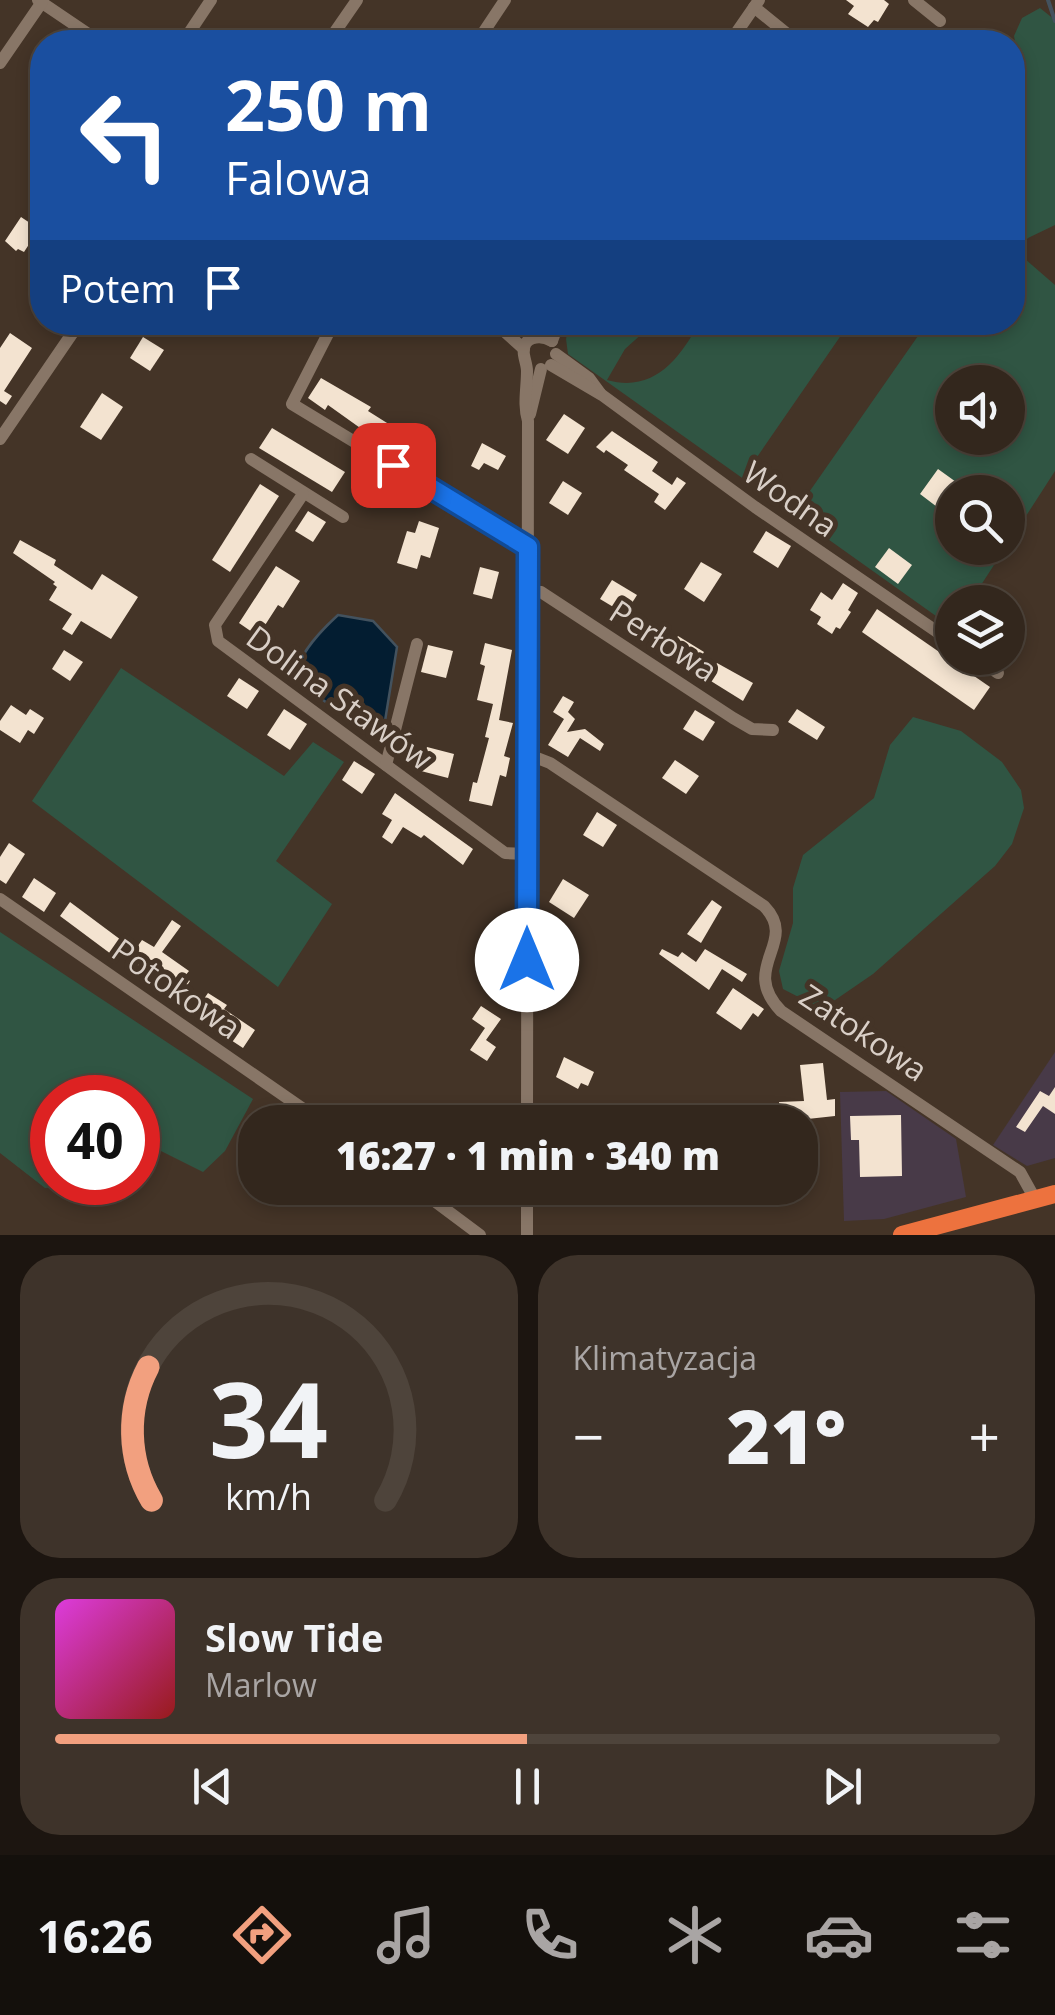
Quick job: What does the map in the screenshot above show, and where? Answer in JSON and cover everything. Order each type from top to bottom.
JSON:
[{"type":"highway","points":[[902,1235],[1055,1194]]},
{"type":"street","points":[[60,15],[70,0]]},
{"type":"street","points":[[190,30],[211,0]]},
{"type":"street","points":[[336,30],[357,0]]},
{"type":"street","points":[[485,30],[505,0]]},
{"type":"street","points":[[914,0],[940,21]]},
{"type":"street","points":[[0,63],[40,1],[82,30]]},
{"type":"street","points":[[738,30],[756,4],[784,30]]},
{"type":"street","points":[[0,439],[71,335]]},
{"type":"street","points":[[327,335],[292,404],[528,547]]},
{"type":"street","points":[[514,335],[540,352]]},
{"type":"street","points":[[520,335],[540,352]]},
{"type":"street","points":[[527,1105],[528,421],[543,335]]},
{"type":"street","points":[[540,352],[550,335]]},
{"type":"street","name":"Wodna","points":[[540,352],[589,378],[602,395],[739,496],[935,630]]},
{"type":"street","points":[[251,459],[343,517]]},
{"type":"street","name":"Dolina Stawów","points":[[303,494],[215,625],[218,641],[505,852],[526,854]]},
{"type":"street","name":"Perłowa","points":[[526,591],[541,592],[742,724],[752,729],[773,730]]},
{"type":"street","points":[[386,766],[417,644]]},
{"type":"street","name":"Zatokowa","points":[[527,754],[550,763],[764,906],[774,916],[777,927],[763,984],[767,997],[781,1011],[1020,1172],[1035,1199]]},
{"type":"street","name":"Potokowa","points":[[0,900],[297,1105]]},
{"type":"street","points":[[440,1205],[480,1235]]},
{"type":"street","points":[[528,1205],[528,1235]]},
{"type":"shaded area","points":[[1055,1052],[1055,1158],[1027,1166],[993,1145]]},
{"type":"shaded area","points":[[886,1091],[956,1139],[966,1197],[884,1219],[844,1221],[840,1092]]},
{"type":"green space","points":[[1040,8],[1055,20],[1055,225],[1025,242],[1027,102],[1025,30],[1017,30],[1022,18]]},
{"type":"green space","points":[[1025,259],[1055,285],[1055,471],[1025,518],[1025,475],[935,475],[935,565],[994,565],[981,585],[935,585],[935,615],[568,354],[567,335],[641,335],[625,349],[607,380],[623,383],[638,382],[663,370],[692,335],[841,335],[746,473],[798,508],[919,335],[1025,335]]},
{"type":"green space","points":[[121,668],[284,776],[313,742],[344,762],[276,861],[332,904],[278,987],[32,801]]},
{"type":"green space","points":[[913,717],[961,731],[1002,762],[1021,790],[1024,808],[1012,844],[995,866],[873,974],[822,1009],[783,989],[779,971],[793,923],[793,888],[803,855],[874,798],[890,745]]},
{"type":"green space","points":[[0,932],[253,1099],[250,1105],[238,1105],[238,1127],[225,1151],[203,1172],[160,1150],[160,1075],[30,1075],[30,1176],[0,1153]]},
{"type":"water","points":[[338,615],[373,621],[397,647],[385,721],[377,730],[321,698],[299,674],[306,650]]},
{"type":"building","points":[[846,0],[884,0],[889,4],[878,22],[874,20],[868,27],[848,14],[854,6]]},
{"type":"building","points":[[21,217],[30,223],[30,243],[24,252],[16,251],[5,241]]},
{"type":"building","points":[[10,333],[32,348],[4,391],[12,396],[6,405],[0,401],[0,348]]},
{"type":"building","points":[[143,337],[164,350],[150,371],[130,358]]},
{"type":"building","points":[[321,378],[371,407],[368,411],[395,428],[384,445],[328,405],[325,410],[308,398]]},
{"type":"building","points":[[102,393],[123,407],[101,440],[80,427]]},
{"type":"building","points":[[564,414],[585,428],[568,454],[546,440]]},
{"type":"building","points":[[272,428],[345,472],[332,492],[259,448]]},
{"type":"building","points":[[612,431],[658,462],[652,471],[672,485],[677,477],[686,483],[665,510],[654,502],[659,494],[624,470],[628,465],[596,447]]},
{"type":"building","points":[[482,443],[506,456],[498,470],[484,463],[479,470],[471,466]]},
{"type":"building","points":[[938,469],[946,475],[935,475],[935,505],[920,494]]},
{"type":"building","points":[[563,481],[582,493],[568,515],[549,503]]},
{"type":"building","points":[[260,484],[279,496],[230,572],[212,560]]},
{"type":"building","points":[[308,511],[326,522],[313,542],[295,531]]},
{"type":"building","points":[[419,521],[439,528],[430,558],[421,555],[417,569],[397,563],[407,531],[415,533]]},
{"type":"building","points":[[766,531],[791,546],[778,568],[753,552]]},
{"type":"building","points":[[20,540],[56,560],[54,565],[92,590],[102,574],[138,597],[111,639],[81,621],[72,635],[62,629],[72,614],[49,600],[57,587],[55,582],[13,553]]},
{"type":"building","points":[[889,548],[912,565],[898,584],[875,567]]},
{"type":"building","points":[[701,562],[722,574],[704,602],[684,589]]},
{"type":"building","points":[[276,566],[300,581],[258,636],[239,623]]},
{"type":"building","points":[[480,567],[499,572],[492,599],[473,594]]},
{"type":"building","points":[[612,580],[637,595],[625,614],[600,599]]},
{"type":"building","points":[[843,583],[858,593],[848,610],[851,612],[832,634],[817,624],[821,617],[810,610],[821,592],[832,600]]},
{"type":"building","points":[[877,609],[935,649],[935,675],[973,675],[990,687],[974,710],[862,632]]},
{"type":"building","points":[[678,636],[704,652],[694,668],[668,652]]},
{"type":"building","points":[[485,643],[512,650],[499,720],[513,723],[504,756],[510,758],[506,777],[500,775],[492,806],[469,801],[489,738],[485,737],[493,704],[477,700],[485,666],[480,664]]},
{"type":"building","points":[[428,645],[453,651],[446,678],[421,672]]},
{"type":"building","points":[[64,650],[83,662],[70,681],[52,669]]},
{"type":"building","points":[[717,663],[753,683],[743,701],[706,678]]},
{"type":"building","points":[[239,678],[259,691],[247,709],[227,696]]},
{"type":"building","points":[[563,696],[574,702],[568,712],[575,719],[567,732],[585,729],[604,744],[600,751],[580,738],[568,757],[548,745],[564,719],[553,712]]},
{"type":"building","points":[[11,705],[26,715],[30,709],[44,718],[34,734],[28,730],[20,743],[0,730],[0,721]]},
{"type":"building","points":[[284,709],[307,724],[290,750],[267,735]]},
{"type":"building","points":[[797,709],[825,727],[817,740],[788,722]]},
{"type":"building","points":[[695,710],[715,722],[703,741],[683,729]]},
{"type":"building","points":[[427,747],[454,754],[448,778],[421,771]]},
{"type":"building","points":[[675,760],[699,776],[686,794],[662,778]]},
{"type":"building","points":[[354,761],[375,774],[362,794],[342,780]]},
{"type":"building","points":[[395,793],[473,849],[463,865],[424,835],[421,838],[403,827],[392,844],[382,837],[392,820],[382,814]]},
{"type":"building","points":[[597,812],[617,825],[603,847],[583,835]]},
{"type":"building","points":[[9,843],[25,854],[6,884],[0,880],[0,857]]},
{"type":"building","points":[[34,878],[56,893],[44,912],[22,897]]},
{"type":"building","points":[[563,879],[589,895],[574,918],[549,902]]},
{"type":"building","points":[[712,900],[722,907],[701,943],[687,934]]},
{"type":"building","points":[[70,902],[121,940],[111,954],[60,916]]},
{"type":"building","points":[[172,920],[181,926],[162,952],[189,971],[184,977],[190,981],[180,996],[169,988],[172,984],[128,960],[142,940],[154,947]]},
{"type":"building","points":[[548,939],[570,939],[569,986],[547,985]]},
{"type":"building","points":[[662,949],[678,957],[682,952],[696,962],[705,949],[747,974],[742,982],[722,969],[709,990],[659,954]]},
{"type":"building","points":[[733,988],[764,1009],[758,1017],[753,1013],[741,1030],[716,1013]]},
{"type":"building","points":[[208,993],[255,1030],[243,1048],[193,1015]]},
{"type":"building","points":[[481,1006],[501,1019],[486,1040],[496,1047],[487,1061],[470,1050],[485,1028],[472,1019]]},
{"type":"building","points":[[564,1057],[594,1072],[588,1086],[581,1083],[578,1089],[556,1077]]},
{"type":"building","points":[[823,1063],[827,1100],[835,1099],[835,1116],[818,1118],[818,1105],[779,1105],[804,1101],[800,1065]]},
{"type":"building","points":[[1055,1087],[1055,1114],[1043,1106],[1025,1132],[1016,1127],[1040,1091],[1049,1096]]},
{"type":"building","points":[[901,1115],[902,1176],[860,1177],[859,1140],[851,1140],[850,1116]]},
{"type":"waterway","points":[[1048,0],[1055,21]]},
{"type":"route","points":[[393,465],[528,547],[527,960]]}]
